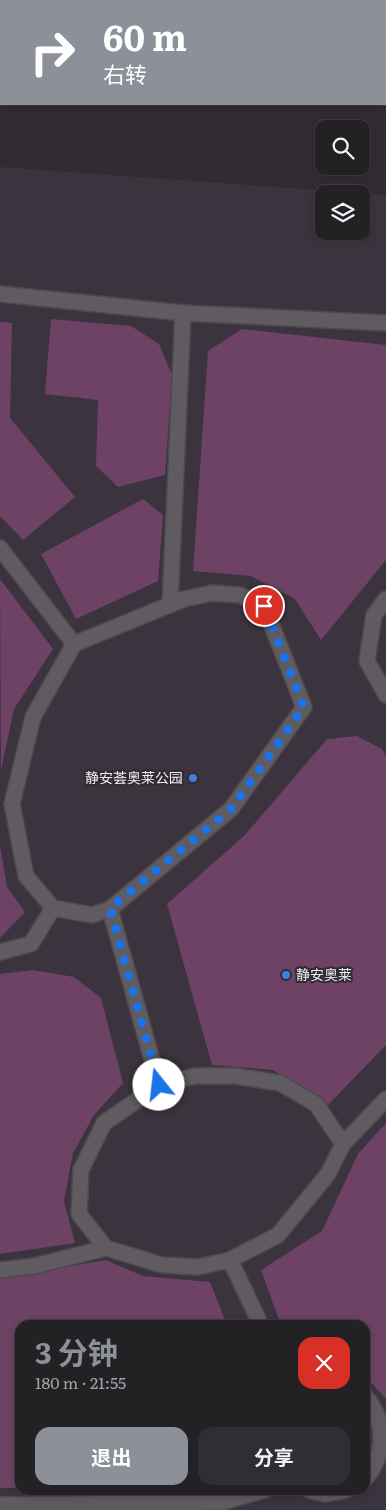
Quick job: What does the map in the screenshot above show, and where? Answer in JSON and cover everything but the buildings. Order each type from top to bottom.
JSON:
[{"type":"street","points":[[0,294],[184,313],[386,323]]},
{"type":"street","points":[[170,605],[184,313]]},
{"type":"street","points":[[0,548],[74,644]]},
{"type":"street","points":[[212,593],[240,596],[264,606],[304,707],[231,809],[110,908],[92,915],[53,908],[26,876],[12,804],[33,716],[74,644],[170,605],[184,599],[212,593]]},
{"type":"street","points":[[386,599],[374,615],[367,661],[386,695]]},
{"type":"street","points":[[0,952],[32,944],[53,908]]},
{"type":"street","points":[[110,908],[159,1085]]},
{"type":"street","points":[[106,1248],[80,1214],[81,1170],[104,1123],[159,1085],[203,1076],[235,1076],[280,1083],[316,1104],[343,1144]]},
{"type":"street","points":[[0,1270],[34,1266],[106,1248],[162,1265],[198,1267],[230,1260],[278,1235],[328,1174],[343,1144],[386,1099]]},
{"type":"street","points":[[230,1260],[259,1320]]},
{"type":"street","points":[[370,1401],[384,1420],[384,1434],[379,1460],[370,1472]]},
{"type":"street","points":[[0,1505],[223,1502],[254,1495]]},
{"type":"shaded area","name":"静安荟奥莱公园","points":[[0,167],[315,190],[315,240],[370,240],[370,194],[386,195],[386,1510],[0,1510]]},
{"type":"place","name":"静安荟奥莱公园","points":[[193,778]]},
{"type":"place","name":"静安奥莱","points":[[286,975]]},
{"type":"route","points":[[159,1085],[110,908],[231,809],[304,707],[264,606]]}]
